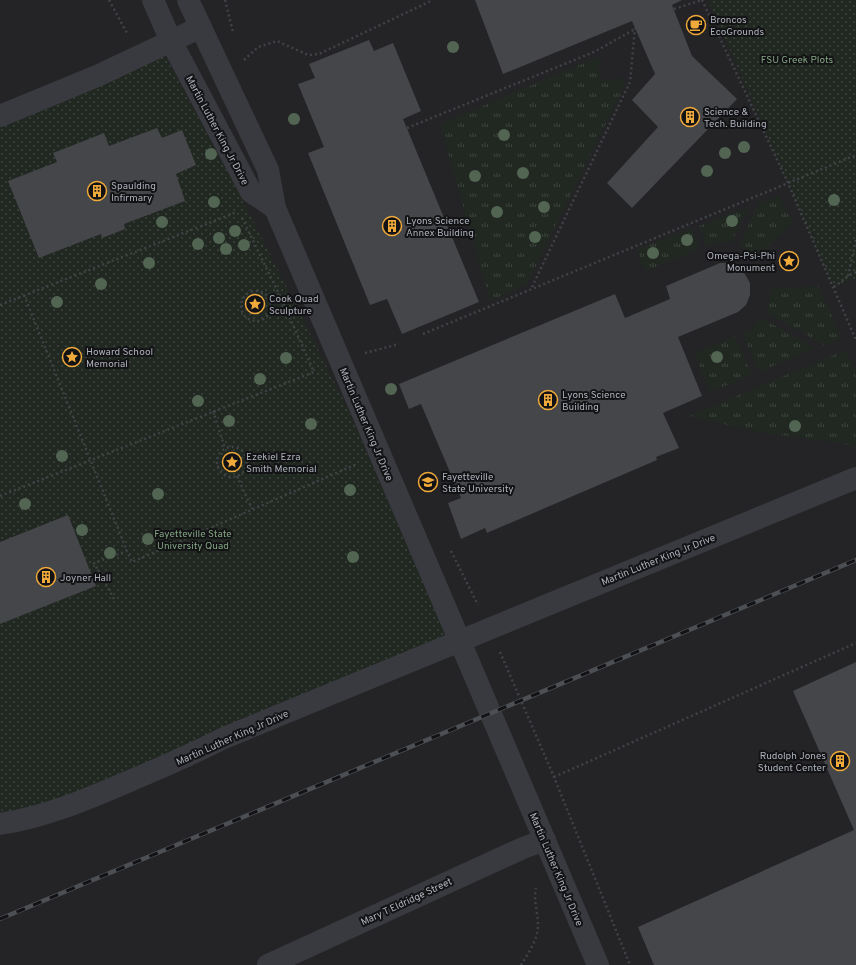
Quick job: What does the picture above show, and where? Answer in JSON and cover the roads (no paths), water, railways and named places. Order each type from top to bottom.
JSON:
[{"type":"street","name":"Martin Luther King Jr Drive","points":[[153,0],[171,41],[251,192],[275,208]]},
{"type":"street","name":"Martin Luther King Jr Drive","points":[[188,0],[268,170],[275,208],[598,965]]},
{"type":"street","points":[[0,116],[97,76],[201,27]]},
{"type":"street","name":"Martin Luther King Jr Drive","points":[[0,824],[41,815],[105,792],[194,754],[224,738],[856,478]]},
{"type":"street","name":"Mary T Eldridge Street","points":[[268,965],[523,848],[545,840]]},
{"type":"railway","points":[[0,919],[856,560]]},
{"type":"place","name":"Broncos EcoGrounds","points":[[696,25]]},
{"type":"place","name":"Science & Tech. Building","points":[[690,117]]},
{"type":"place","name":"Spaulding Infirmary","points":[[97,191]]},
{"type":"place","name":"Lyons Science Annex Building","points":[[392,226]]},
{"type":"place","name":"Omega-Psi-Phi Monument","points":[[789,261]]},
{"type":"place","name":"Cook Quad Sculpture","points":[[255,304]]},
{"type":"place","name":"Howard School Memorial","points":[[72,357]]},
{"type":"place","name":"Lyons Science Building","points":[[548,400]]},
{"type":"place","name":"Ezekiel Ezra Smith Memorial","points":[[232,462]]},
{"type":"place","name":"Fayetteville State University","points":[[428,482]]},
{"type":"place","name":"Joyner Hall","points":[[46,577]]},
{"type":"place","name":"Rudolph Jones Student Center","points":[[840,761]]},
{"type":"park label","name":"FSU Greek Plots","points":[[797,59]]},
{"type":"park label","name":"Fayetteville State University Quad","points":[[193,538]]}]
